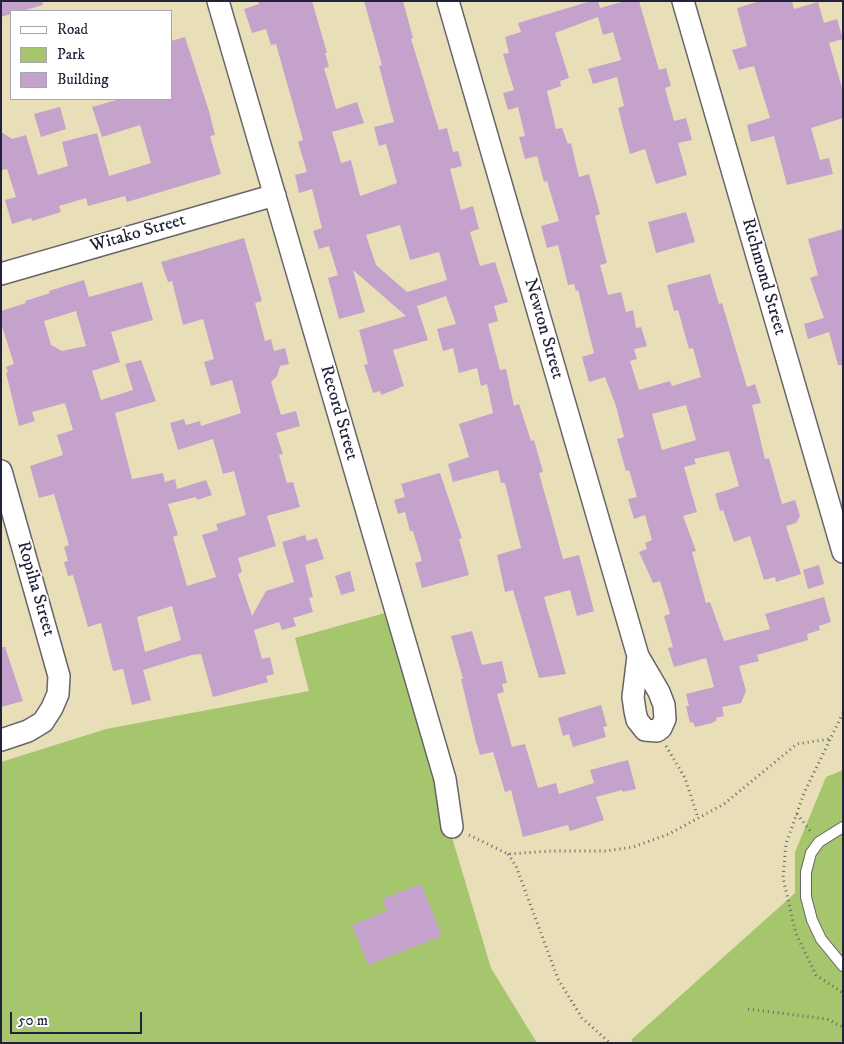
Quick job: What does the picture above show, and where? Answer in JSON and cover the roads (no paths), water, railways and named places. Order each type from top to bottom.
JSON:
[{"type":"street","name":"Record Street","points":[[218,1],[445,779],[452,827]]},
{"type":"street","name":"Newton Street","points":[[448,1],[638,656],[659,692],[664,705],[665,719],[661,728],[657,731],[645,730],[641,726],[635,711],[633,697],[638,656]]},
{"type":"street","name":"Richmond Street","points":[[682,1],[843,552]]},
{"type":"street","name":"Witako Street","points":[[1,274],[274,195]]},
{"type":"street","name":"Ropiha Street","points":[[1,471],[58,676],[58,694],[43,722],[28,731],[1,740]]},
{"type":"lane","points":[[843,828],[819,842],[811,853],[806,872],[806,897],[812,920],[821,939],[843,966]]}]
